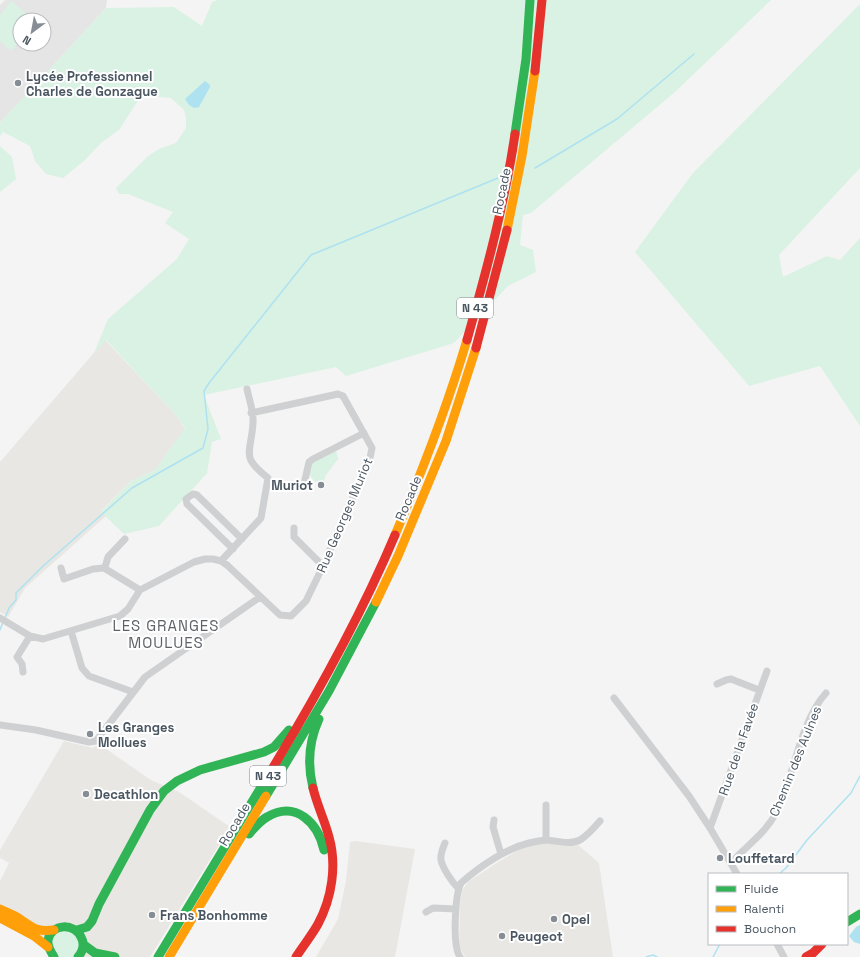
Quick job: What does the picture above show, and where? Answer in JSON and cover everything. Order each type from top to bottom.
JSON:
[{"type":"main road","name":"N 43","points":[[158,957],[281,755],[354,625],[395,536],[436,437],[467,342],[493,242],[511,155],[525,66],[530,0]]},
{"type":"main road","name":"Rocade","points":[[169,957],[329,691],[364,626],[403,544],[446,441],[478,343],[504,242],[522,156],[535,69],[542,0]]},
{"type":"main road","points":[[77,930],[87,928],[91,924],[99,904],[150,810],[168,788],[189,774],[252,757],[274,747],[299,715],[339,653]]},
{"type":"main road","points":[[296,957],[319,922],[326,903],[332,871],[330,839],[315,796],[310,768],[312,737],[317,723],[328,704],[329,691]]},
{"type":"main road","points":[[220,874],[254,829],[270,814],[289,811],[301,814],[310,820],[317,828],[323,842],[325,855],[323,885],[317,911],[307,930],[289,957]]},
{"type":"main road","points":[[0,909],[19,918],[36,930],[45,932],[62,926],[77,930],[81,934],[84,945],[95,954],[123,957]]},
{"type":"main road","points":[[848,921],[860,914]]},
{"type":"main road","points":[[0,918],[34,936],[48,947],[54,957]]},
{"type":"main road","points":[[48,947],[49,938],[54,930]]},
{"type":"main road","points":[[78,957],[84,945]]},
{"type":"main road","points":[[806,957],[813,953],[821,945]]},
{"type":"street","points":[[222,561],[261,518],[268,478],[249,460],[249,447],[253,422],[247,389]]},
{"type":"street","name":"Rue Georges Muriot","points":[[252,413],[338,394],[343,396],[372,448],[370,458],[323,566],[306,601],[291,616],[280,615],[260,597]]},
{"type":"street","points":[[304,484],[309,462],[313,458],[364,433]]},
{"type":"street","points":[[233,549],[187,504],[186,500],[193,494],[197,495],[242,539]]},
{"type":"street","points":[[294,528],[294,537],[323,566]]},
{"type":"street","points":[[104,568],[108,557],[125,539]]},
{"type":"street","points":[[0,618],[30,636],[43,639],[71,631],[120,616],[128,609],[140,590],[194,562],[205,559],[222,561],[237,573],[260,597],[145,677],[96,741],[89,742],[36,730],[0,725]]},
{"type":"street","points":[[61,568],[64,579],[93,569],[104,568],[140,590]]},
{"type":"street","points":[[71,631],[82,668],[89,676],[133,692]]},
{"type":"street","points":[[23,672],[22,664],[17,657],[30,636]]},
{"type":"street","name":"Rue de la Favée","points":[[710,828],[767,671]]},
{"type":"street","points":[[718,684],[731,679],[759,690]]},
{"type":"street","name":"Chemin des Aulnes","points":[[731,863],[739,853],[758,837],[776,814],[810,720],[815,708],[826,693]]},
{"type":"street","points":[[614,698],[688,796],[710,828],[736,873]]},
{"type":"street","points":[[546,805],[546,840]]},
{"type":"street","points":[[494,820],[494,827],[501,854]]},
{"type":"street","points":[[457,956],[455,947],[458,888],[465,879],[501,854],[527,844],[546,840],[558,842],[579,840],[588,835],[600,821]]},
{"type":"street","points":[[444,843],[441,860],[452,882],[458,888]]},
{"type":"street","points":[[426,912],[433,908],[456,909]]},
{"type":"street","points":[[778,945],[784,957]]},
{"type":"shaded area","name":"Lycée Professionnel Charles de Gonzague","points":[[5,0],[107,0],[106,8],[0,123],[0,5]]},
{"type":"shaded area","points":[[105,340],[176,415],[185,429],[155,470],[131,481],[101,511],[106,516],[25,588],[8,617],[0,612],[0,462]]},
{"type":"shaded area","points":[[64,741],[93,748],[99,744],[151,780],[179,792],[230,827],[150,957],[52,957],[31,938],[0,923],[0,881],[9,863],[0,858],[0,850]]},
{"type":"shaded area","points":[[355,841],[415,849],[395,957],[316,957],[338,919],[346,881],[350,842]]},
{"type":"shaded area","points":[[543,843],[578,845],[599,863],[613,957],[465,957],[459,946],[460,905],[462,891],[468,882],[520,849]]},
{"type":"green space","points":[[218,0],[771,0],[675,92],[531,213],[523,215],[520,245],[533,250],[536,272],[508,286],[454,343],[346,376],[336,367],[204,395],[221,439],[212,442],[207,473],[159,526],[124,534],[101,512],[131,481],[155,470],[185,428],[176,415],[106,340],[94,353],[108,319],[177,259],[189,239],[165,223],[173,212],[128,194],[119,194],[116,188],[147,157],[159,149],[176,143],[186,128],[186,117],[184,110],[171,98],[148,96],[139,99],[119,130],[102,142],[85,160],[63,178],[46,174],[35,161],[30,146],[3,132],[0,136],[0,123],[106,8],[174,7],[202,26],[212,2]]},
{"type":"green space","points":[[12,1],[24,12],[12,12],[11,51],[0,41],[0,15]]},
{"type":"green space","points":[[860,4],[860,168],[779,255],[783,277],[827,256],[840,260],[860,238],[860,426],[820,366],[749,386],[635,252],[693,173]]},
{"type":"green space","points":[[0,146],[12,157],[16,179],[0,192]]},
{"type":"green space","points":[[336,450],[338,459],[326,475],[323,483],[314,481],[309,474],[311,464]]},
{"type":"green space","points":[[66,930],[76,934],[80,944],[76,954],[66,958],[56,954],[52,944],[56,934]]},
{"type":"water","points":[[205,81],[210,85],[210,87],[199,107],[194,108],[189,105],[185,99]]},
{"type":"water","points":[[860,925],[860,944],[854,942],[849,936],[856,927]]},
{"type":"waterway","points":[[535,168],[617,119],[694,54]]},
{"type":"waterway","points":[[5,618],[9,608],[16,600],[16,593],[42,567],[132,488],[203,448],[208,429],[204,391],[311,255],[498,178]]},
{"type":"waterway","points":[[0,630],[3,622]]},
{"type":"waterway","points":[[780,873],[786,868],[807,840],[851,793],[860,776]]},
{"type":"waterway","points":[[713,957],[719,945]]},
{"type":"waterway","points":[[646,957],[653,955],[657,957]]},
{"type":"traffic: fast","points":[[515,134],[526,59],[530,0]]},
{"type":"traffic: fast","points":[[266,796],[329,691],[376,602]]},
{"type":"traffic: fast","points":[[313,788],[310,770],[310,753],[313,736],[319,719]]},
{"type":"traffic: fast","points":[[77,930],[87,927],[92,921],[99,904],[150,810],[164,791],[177,781],[200,770],[264,752],[274,747],[289,730]]},
{"type":"traffic: fast","points":[[158,957],[269,774]]},
{"type":"traffic: fast","points":[[249,834],[267,817],[278,812],[287,811],[296,813],[311,823],[317,831],[324,850]]},
{"type":"traffic: fast","points":[[848,921],[860,914]]},
{"type":"traffic: fast","points":[[54,957],[49,947],[48,940],[50,934],[54,930],[63,927],[73,929],[78,932],[81,937],[83,947],[78,957]]},
{"type":"traffic: fast","points":[[84,945],[95,953],[115,957]]},
{"type":"traffic: slow","points":[[507,230],[522,156],[535,71]]},
{"type":"traffic: slow","points":[[395,535],[434,439],[467,340]]},
{"type":"traffic: slow","points":[[376,602],[398,556],[446,441],[476,348]]},
{"type":"traffic: slow","points":[[169,957],[266,796]]},
{"type":"traffic: slow","points":[[0,909],[36,929],[54,930]]},
{"type":"traffic: slow","points":[[0,918],[34,936],[48,947]]},
{"type":"traffic: jam","points":[[535,71],[542,0]]},
{"type":"traffic: jam","points":[[467,340],[500,212],[515,134]]},
{"type":"traffic: jam","points":[[476,348],[507,230]]},
{"type":"traffic: jam","points":[[269,774],[304,716],[352,627],[395,535]]},
{"type":"traffic: jam","points":[[296,957],[316,928],[323,914],[332,881],[333,859],[331,848],[313,788]]},
{"type":"traffic: jam","points":[[806,957],[813,953],[821,945]]},
{"type":"place","name":"Lycée Professionnel Charles de Gonzague","points":[[18,83]]},
{"type":"place","name":"Muriot","points":[[321,485]]},
{"type":"place","name":"Les Granges Mollues","points":[[90,734]]},
{"type":"place","name":"Decathlon","points":[[86,794]]},
{"type":"place","name":"Louffetard","points":[[720,858]]},
{"type":"place","name":"Frans Bonhomme","points":[[152,915]]},
{"type":"place","name":"Opel","points":[[554,919]]},
{"type":"place","name":"Peugeot","points":[[502,936]]},
{"type":"district","name":"LES GRANGES MOULUES","points":[[166,634]]}]
